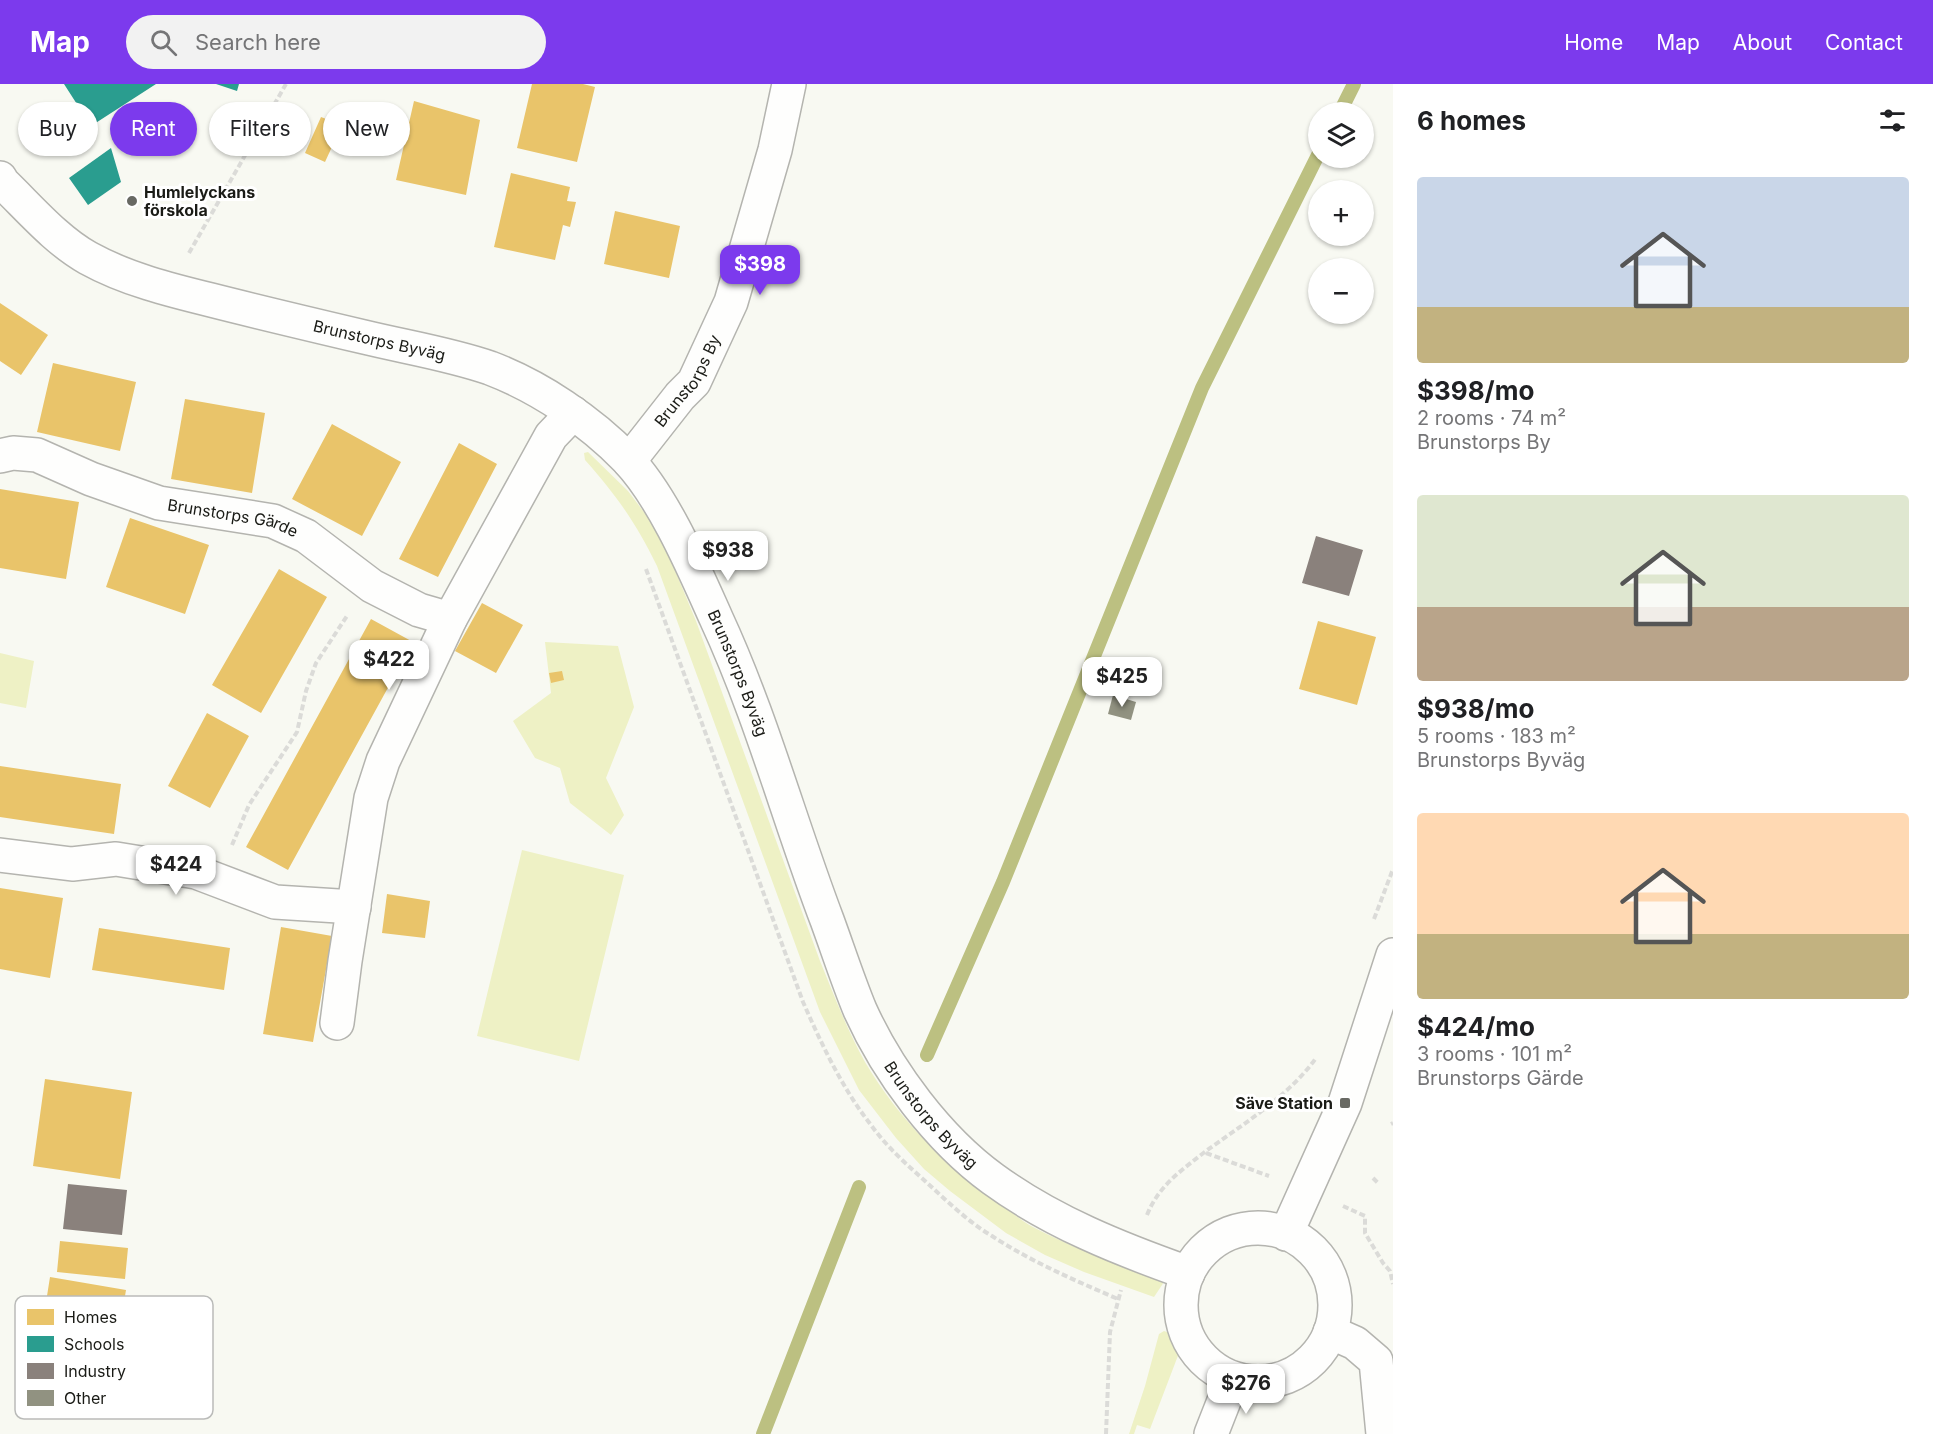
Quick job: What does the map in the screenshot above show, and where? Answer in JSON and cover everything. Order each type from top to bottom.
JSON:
[{"type":"street","name":"Brunstorps By","points":[[629,461],[680,396],[694,382],[731,302],[775,150],[789,84]]},
{"type":"street","name":"Brunstorps Byväg","points":[[1,182],[48,226],[85,256],[121,273],[177,291],[488,368],[550,397],[573,413],[629,461],[655,497],[674,530],[734,657],[814,887],[856,999],[889,1066],[934,1123],[990,1177],[1028,1203],[1089,1234],[1133,1254],[1188,1273]]},
{"type":"street","points":[[337,1023],[371,798],[383,761],[450,619],[551,436],[573,413]]},
{"type":"street","name":"Brunstorps Gärde","points":[[0,456],[13,453],[36,455],[91,479],[159,503],[273,520],[306,536],[372,586],[418,610],[450,619]]},
{"type":"street","points":[[0,855],[72,864],[116,860],[196,872],[275,902],[354,907]]},
{"type":"street","points":[[1286,1234],[1345,1103],[1393,955]]},
{"type":"street","points":[[1261,1228],[1286,1234],[1309,1247],[1318,1257],[1331,1280],[1335,1306],[1330,1332],[1323,1347],[1299,1371],[1266,1382],[1250,1382],[1233,1378],[1209,1364],[1191,1342],[1182,1315],[1184,1287],[1188,1273],[1194,1262],[1208,1248],[1235,1232],[1261,1228]]},
{"type":"street","points":[[1330,1332],[1355,1343],[1376,1361],[1383,1434]]},
{"type":"street","points":[[1211,1434],[1233,1378]]},
{"type":"path","points":[[177,291],[189,254],[286,84]]},
{"type":"path","points":[[642,560],[662,608],[803,1002],[827,1056],[871,1126],[907,1164],[956,1209],[990,1235],[1051,1270],[1118,1299]]},
{"type":"path","points":[[222,883],[226,863],[242,818],[297,732],[306,691],[316,663],[352,609],[372,586]]},
{"type":"path","points":[[1373,922],[1393,869]]},
{"type":"path","points":[[1106,1434],[1110,1332],[1118,1299],[1154,1198],[1172,1178],[1281,1094],[1309,1068],[1319,1053]]},
{"type":"path","points":[[1373,1178],[1378,1183]]},
{"type":"green space","points":[[588,452],[628,491],[650,520],[665,546],[696,621],[820,961],[852,1038],[878,1083],[926,1142],[963,1176],[1033,1227],[1164,1282],[1154,1297],[1084,1272],[1045,1255],[1006,1233],[924,1169],[896,1138],[859,1090],[820,1012],[657,566],[625,510],[585,460],[584,453]]},
{"type":"green space","points":[[545,642],[618,646],[634,707],[606,778],[624,815],[611,835],[570,803],[560,768],[535,758],[513,721],[551,693]]},
{"type":"green space","points":[[0,653],[34,661],[26,708],[0,703]]},
{"type":"green space","points":[[522,850],[624,875],[579,1061],[477,1036]]},
{"type":"green space","points":[[1164,1331],[1172,1334],[1176,1339],[1179,1353],[1150,1429],[1137,1425],[1134,1434],[1129,1434],[1159,1334]]},
{"type":"building: Homes","points":[[532,84],[583,84],[595,87],[577,162],[517,148]]},
{"type":"building: Homes","points":[[414,101],[480,120],[466,195],[396,180],[401,156],[410,156],[410,119]]},
{"type":"building: Homes","points":[[321,117],[323,118],[323,156],[328,156],[325,162],[311,156],[311,140]]},
{"type":"building: Homes","points":[[511,173],[570,187],[567,201],[576,202],[570,227],[563,225],[555,260],[494,247]]},
{"type":"building: Homes","points":[[615,211],[680,226],[669,278],[604,264]]},
{"type":"building: Homes","points":[[0,303],[48,335],[21,375],[0,361]]},
{"type":"building: Homes","points":[[53,363],[136,382],[120,451],[37,432]]},
{"type":"building: Homes","points":[[185,399],[265,413],[252,493],[171,479]]},
{"type":"building: Homes","points":[[332,424],[401,462],[362,536],[292,499]]},
{"type":"building: Homes","points":[[459,443],[497,464],[438,577],[399,559]]},
{"type":"building: Homes","points":[[0,489],[79,502],[66,579],[0,568]]},
{"type":"building: Homes","points":[[130,518],[209,545],[185,614],[106,587]]},
{"type":"building: Homes","points":[[279,569],[327,597],[261,713],[212,685]]},
{"type":"building: Homes","points":[[482,603],[523,625],[496,673],[455,651]]},
{"type":"building: Homes","points":[[371,619],[413,642],[288,870],[246,847]]},
{"type":"building: Homes","points":[[1318,621],[1376,637],[1357,705],[1299,689]]},
{"type":"building: Homes","points":[[562,671],[564,680],[551,683],[549,673]]},
{"type":"building: Homes","points":[[207,713],[249,736],[210,808],[168,786]]},
{"type":"building: Homes","points":[[0,766],[121,784],[114,834],[0,817]]},
{"type":"building: Homes","points":[[0,888],[63,898],[50,978],[0,969]]},
{"type":"building: Homes","points":[[387,894],[430,901],[425,938],[382,933]]},
{"type":"building: Homes","points":[[281,927],[332,936],[313,1042],[263,1034]]},
{"type":"building: Homes","points":[[99,928],[230,948],[224,990],[92,970]]},
{"type":"building: Homes","points":[[45,1079],[132,1092],[120,1179],[33,1166]]},
{"type":"building: Homes","points":[[60,1241],[128,1248],[125,1279],[57,1272]]},
{"type":"building: Homes","points":[[50,1277],[126,1290],[125,1296],[47,1296]]},
{"type":"building: Schools","points":[[64,84],[156,84],[128,102],[110,102],[110,114],[98,121],[98,102],[76,102]]},
{"type":"building: Schools","points":[[216,84],[239,84],[237,91]]},
{"type":"building: Schools","points":[[110,149],[110,156],[113,156],[121,182],[88,205],[69,178]]},
{"type":"building: Industry","points":[[1316,536],[1363,550],[1349,596],[1302,583]]},
{"type":"building: Industry","points":[[68,1184],[127,1190],[122,1235],[63,1229]]},
{"type":"building: Other","points":[[1113,695],[1136,702],[1131,720],[1108,714]]},
{"type":"waterway","points":[[1345,102],[1354,84]]},
{"type":"waterway","points":[[927,1055],[1003,882],[1202,388],[1312,168]]},
{"type":"waterway","points":[[763,1434],[859,1187]]},
{"type":"place","name":"Humlelyckans förskola","points":[[132,201]]},
{"type":"place","name":"Säve Station","points":[[1345,1103]]}]
